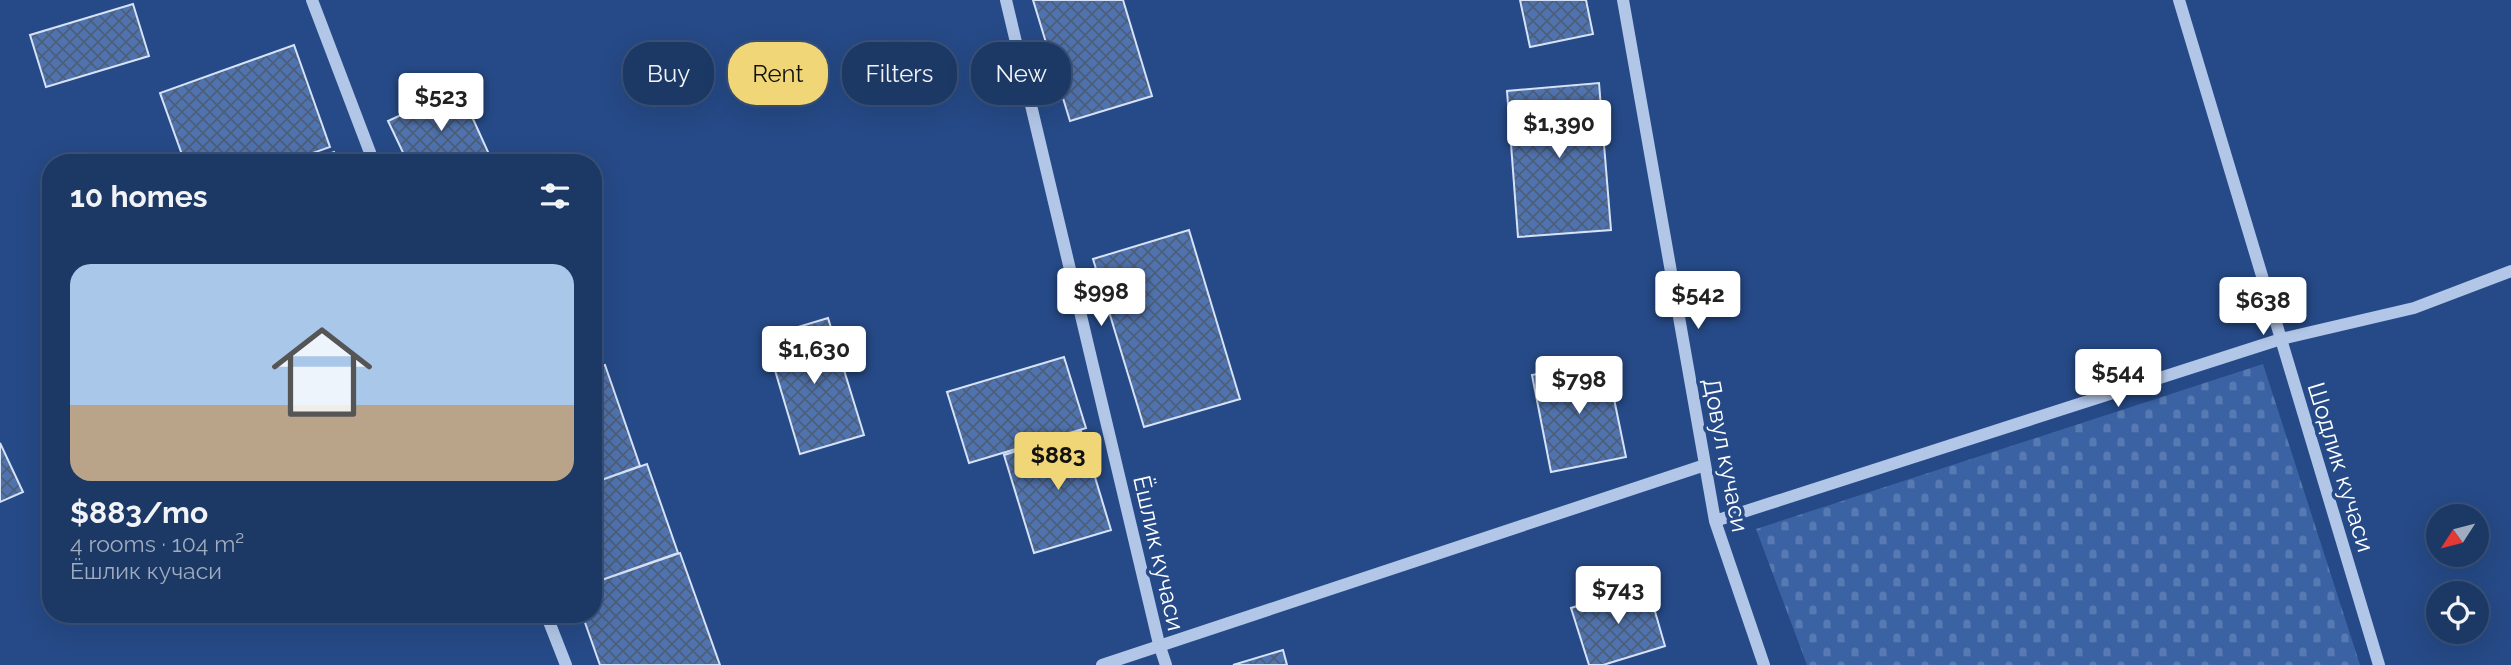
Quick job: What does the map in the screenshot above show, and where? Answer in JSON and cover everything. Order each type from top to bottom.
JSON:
[{"type":"street","points":[[312,0],[371,154]]},
{"type":"street","name":"Ёшлик кучаси","points":[[1006,0],[1159,645],[1166,665]]},
{"type":"street","name":"Довул кучаси","points":[[1623,0],[1714,521],[1765,665]]},
{"type":"street","name":"Шодлик кучаси","points":[[2179,0],[2378,665]]},
{"type":"street","points":[[1714,521],[2281,339],[2414,309],[2511,271]]},
{"type":"street","points":[[1102,665],[1705,465]]},
{"type":"street","points":[[550,623],[566,665]]},
{"type":"green space","points":[[2263,364],[2360,665],[1807,665],[1756,529]]},
{"type":"building","points":[[1033,0],[1123,0],[1152,96],[1070,121],[1065,105],[1071,105],[1071,42],[1046,42]]},
{"type":"building","points":[[1520,0],[1586,0],[1593,34],[1530,47]]},
{"type":"building","points":[[133,4],[149,56],[46,87],[30,35]]},
{"type":"building","points":[[294,45],[330,147],[310,154],[182,154],[160,93]]},
{"type":"building","points":[[1599,83],[1611,230],[1518,237],[1507,91]]},
{"type":"building","points":[[459,88],[489,154],[404,154],[388,121]]},
{"type":"building","points":[[1189,230],[1240,399],[1144,427],[1093,259]]},
{"type":"building","points":[[828,318],[864,435],[800,454],[765,337]]},
{"type":"building","points":[[1064,357],[1086,428],[969,463],[947,392]]},
{"type":"building","points":[[1606,360],[1626,457],[1551,472],[1532,375]]},
{"type":"building","points":[[605,365],[640,466],[602,480],[602,366]]},
{"type":"building","points":[[1081,431],[1111,530],[1034,553],[1004,455]]},
{"type":"building","points":[[0,443],[23,492],[0,502]]},
{"type":"building","points":[[647,464],[678,553],[602,580],[602,480]]},
{"type":"building","points":[[680,553],[720,665],[600,665],[585,623],[602,623],[602,580]]},
{"type":"building","points":[[1647,584],[1665,646],[1603,665],[1589,665],[1571,608]]},
{"type":"building","points":[[1283,650],[1287,665],[1233,665]]}]
